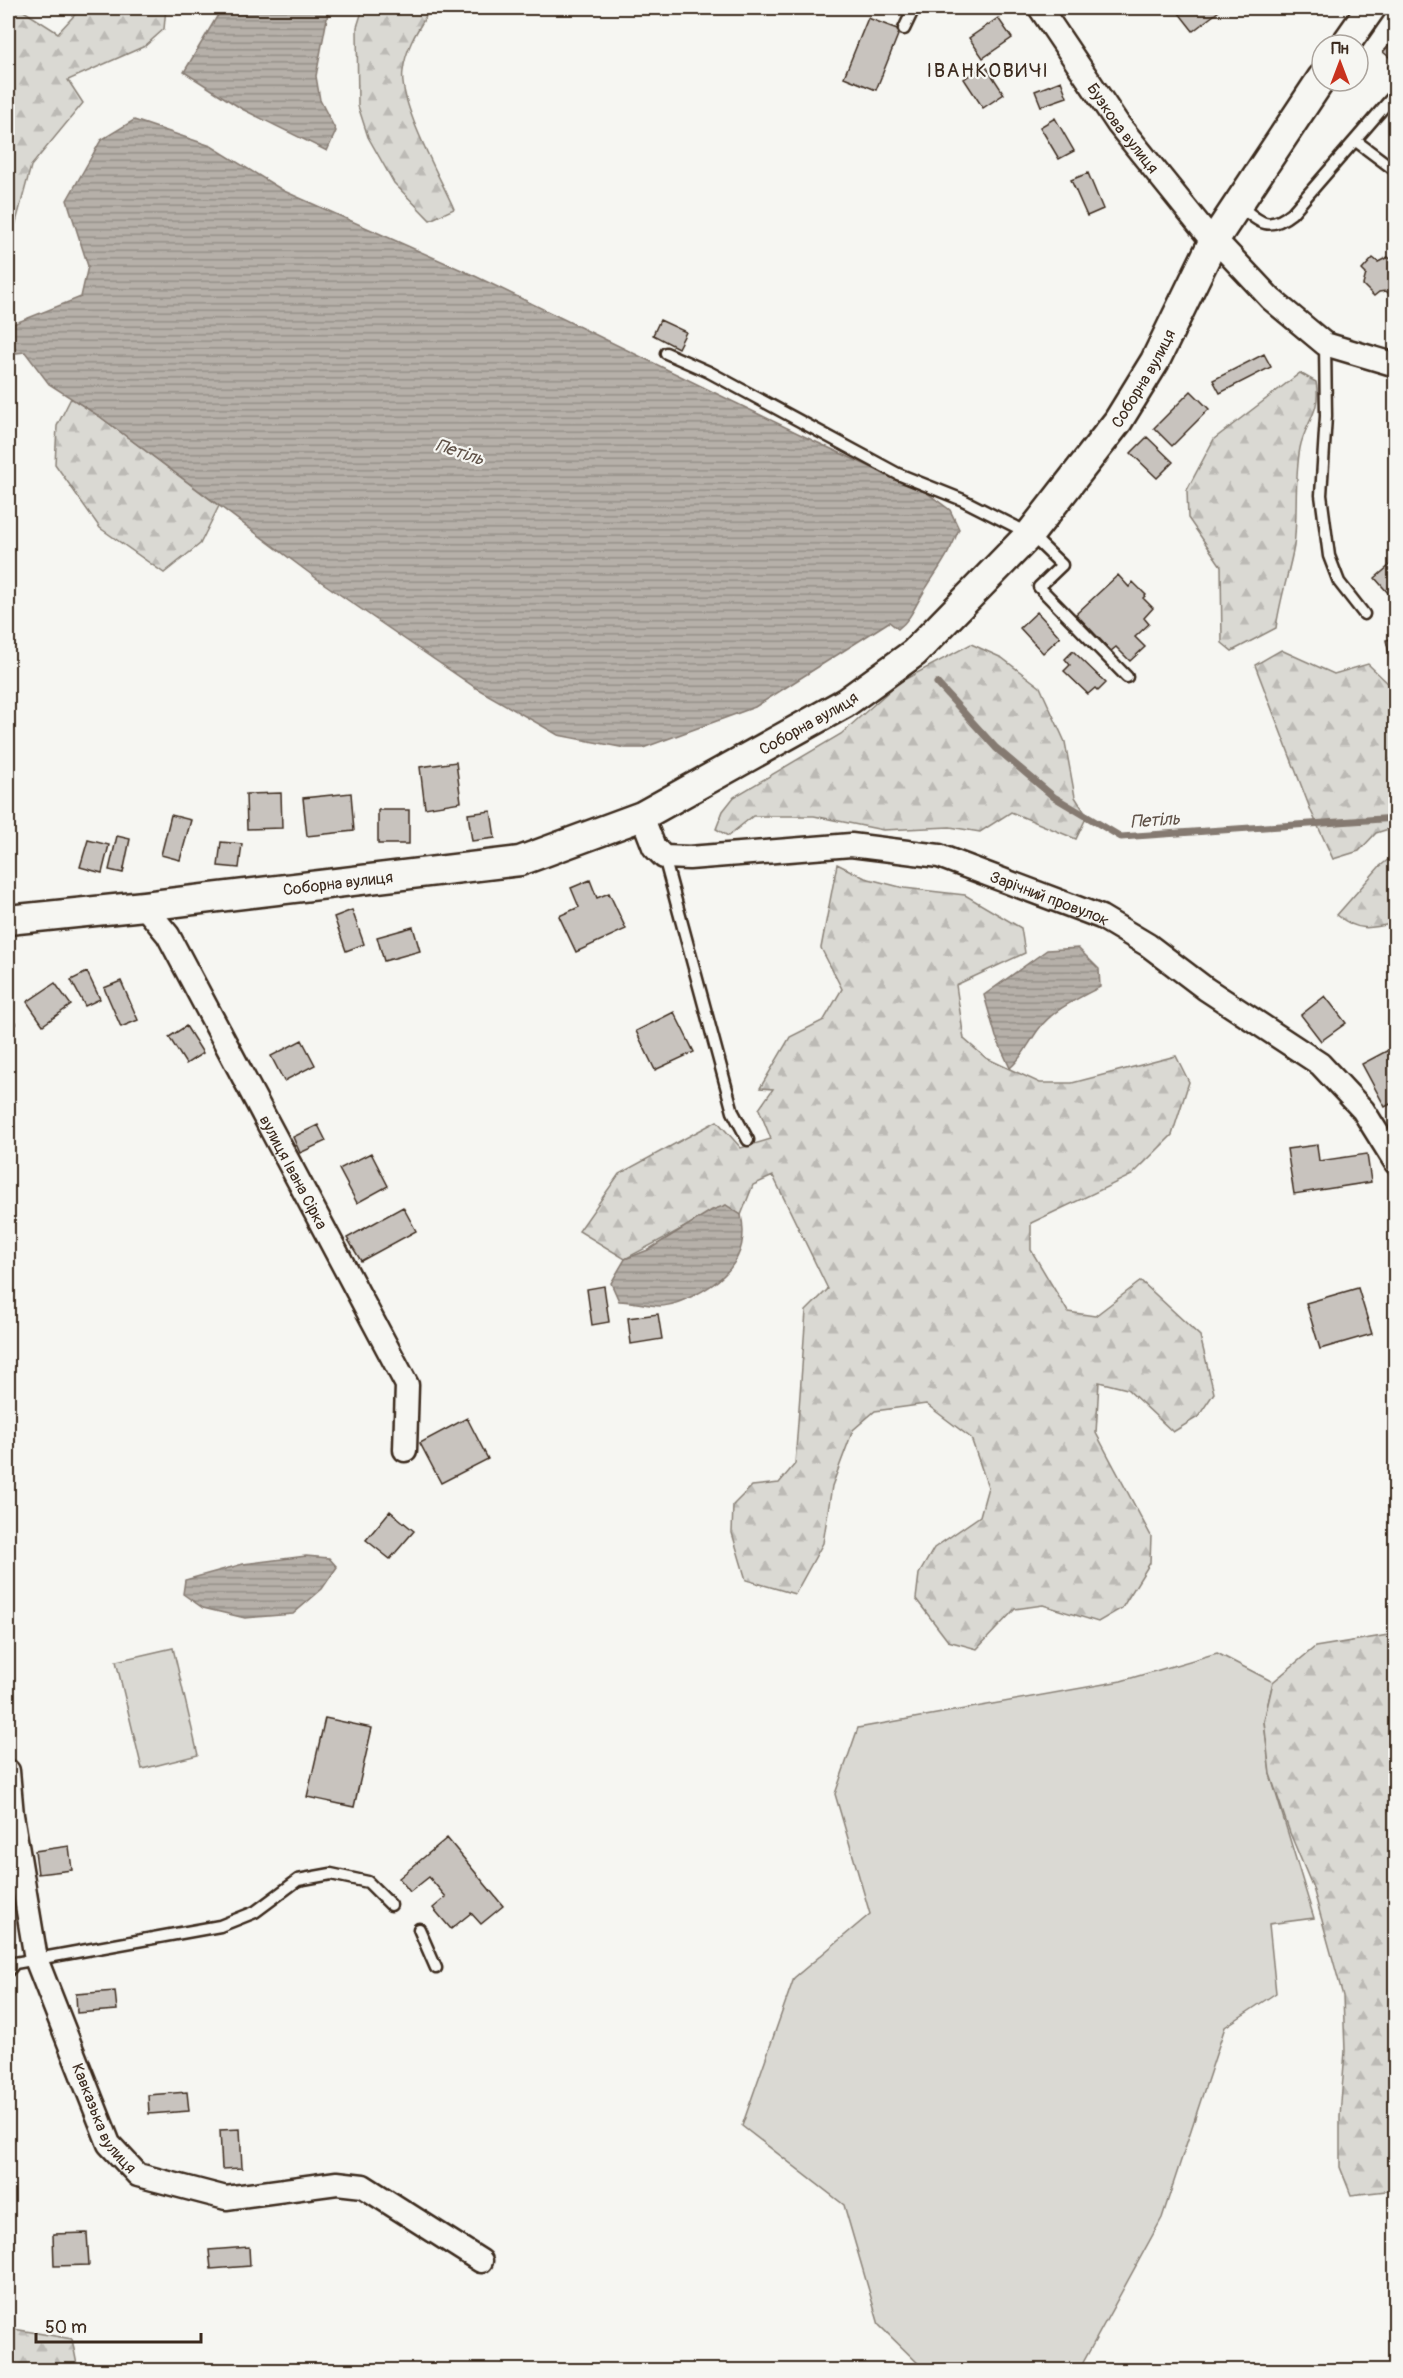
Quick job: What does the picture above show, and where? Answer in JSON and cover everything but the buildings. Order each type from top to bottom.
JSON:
[{"type":"street","name":"Бузкова вулиця","points":[[1040,8],[1118,124],[1214,242],[1224,249],[1271,299],[1325,344]]},
{"type":"street","points":[[1353,33],[1371,8]]},
{"type":"street","name":"Соборна вулиця","points":[[8,920],[520,861],[642,816],[845,703],[914,653],[1030,534],[1118,421],[1155,361],[1214,242],[1237,203],[1312,93]]},
{"type":"street","points":[[1325,344],[1395,365]]},
{"type":"street","points":[[642,816],[654,847],[664,857]]},
{"type":"street","name":"Зарічний провулок","points":[[664,857],[689,858],[850,845],[939,856],[1101,917],[1148,945],[1206,989],[1320,1064],[1363,1110],[1395,1163]]},
{"type":"street","name":"вулиця Івана Сірка","points":[[144,906],[168,935],[407,1385],[405,1450]]},
{"type":"street","name":"Кавказька вулиця","points":[[8,1771],[12,1815],[36,1959],[109,2144],[138,2175],[226,2198],[327,2184],[363,2186],[481,2261]]},
{"type":"lane","points":[[904,29],[914,8]]},
{"type":"lane","points":[[1237,203],[1265,224],[1278,224],[1292,213],[1395,93]]},
{"type":"lane","points":[[1356,141],[1395,171]]},
{"type":"lane","points":[[1325,344],[1326,416],[1321,495],[1329,556],[1339,582],[1364,614]]},
{"type":"lane","points":[[666,353],[709,372],[898,474],[963,500],[1030,534],[1062,565],[1039,587],[1127,677]]},
{"type":"lane","points":[[664,857],[734,1112],[748,1140]]},
{"type":"lane","points":[[8,1971],[15,1963],[220,1926],[255,1912],[298,1880],[331,1874],[368,1882],[391,1905]]},
{"type":"lane","points":[[419,1929],[436,1968]]},
{"type":"green space","points":[[8,8],[19,8],[58,33],[81,8],[166,8],[164,29],[145,46],[68,80],[83,103],[31,166],[8,252]]},
{"type":"green space","points":[[363,8],[431,8],[410,45],[403,71],[403,85],[413,120],[454,209],[430,220],[394,183],[368,137],[358,106],[357,27]]},
{"type":"green space","points":[[1300,373],[1316,382],[1317,401],[1300,448],[1294,546],[1276,628],[1232,651],[1222,643],[1221,566],[1188,518],[1187,490],[1214,439]]},
{"type":"green space","points":[[71,398],[99,416],[219,506],[200,544],[164,573],[100,528],[55,464],[57,426]]},
{"type":"green space","points":[[971,644],[1002,658],[1040,687],[1065,742],[1075,797],[1087,816],[1076,839],[1011,812],[980,832],[950,827],[883,830],[814,816],[753,816],[728,836],[716,829],[723,811],[734,797],[841,734],[898,683]]},
{"type":"green space","points":[[1281,650],[1334,674],[1368,664],[1394,689],[1395,827],[1376,833],[1359,851],[1333,859],[1311,811],[1255,665]]},
{"type":"green space","points":[[1395,854],[1395,923],[1364,928],[1351,924],[1337,915],[1379,867]]},
{"type":"green space","points":[[837,864],[865,878],[904,888],[965,895],[1021,928],[1025,953],[956,985],[964,1039],[986,1058],[1040,1083],[1072,1083],[1176,1056],[1189,1082],[1172,1135],[1132,1175],[1031,1223],[1031,1250],[1068,1312],[1095,1316],[1141,1281],[1200,1336],[1214,1393],[1198,1417],[1173,1432],[1127,1389],[1099,1382],[1096,1433],[1151,1536],[1150,1563],[1122,1608],[1098,1622],[1043,1605],[1015,1609],[977,1649],[948,1641],[916,1599],[919,1574],[934,1548],[980,1516],[988,1487],[971,1438],[926,1404],[875,1411],[853,1430],[832,1486],[823,1543],[795,1594],[746,1580],[732,1533],[733,1505],[752,1486],[779,1483],[795,1464],[806,1311],[828,1289],[773,1176],[753,1185],[741,1215],[726,1205],[625,1259],[579,1231],[619,1174],[717,1121],[741,1148],[771,1139],[759,1109],[773,1089],[760,1088],[790,1037],[824,1020],[842,989],[821,948]]},
{"type":"green space","points":[[1395,1634],[1395,2190],[1351,2195],[1340,2167],[1340,2116],[1345,2051],[1343,1996],[1313,1888],[1290,1833],[1270,1774],[1264,1721],[1273,1682],[1315,1647]]},
{"type":"green space","points":[[173,1648],[198,1755],[142,1769],[116,1661]]},
{"type":"green space","points":[[1217,1653],[1273,1682],[1264,1721],[1270,1774],[1314,1918],[1269,1924],[1276,1993],[1225,2027],[1162,2218],[1079,2370],[925,2370],[879,2325],[844,2205],[742,2126],[794,1978],[870,1914],[835,1794],[858,1728],[1121,1681]]},
{"type":"green space","points":[[8,2328],[72,2339],[78,2370],[8,2370]]},
{"type":"water","points":[[222,8],[329,8],[316,76],[320,100],[336,131],[327,151],[242,109],[184,72]]},
{"type":"water","points":[[134,120],[211,146],[284,191],[475,276],[814,441],[927,493],[950,510],[959,529],[951,548],[909,617],[898,629],[889,622],[755,707],[643,748],[625,748],[558,735],[476,688],[320,581],[99,416],[49,384],[25,352],[8,354],[8,326],[81,297],[88,266],[67,200],[101,140]]},
{"type":"water","points":[[1078,948],[1099,969],[1100,987],[1066,1005],[1051,1016],[1010,1068],[996,1037],[984,995],[1047,950]]},
{"type":"water","points":[[726,1205],[741,1215],[743,1229],[739,1253],[726,1273],[707,1289],[669,1305],[655,1306],[619,1301],[611,1283],[625,1259],[648,1250],[712,1210]]},
{"type":"water","points":[[306,1556],[329,1558],[337,1567],[322,1589],[293,1614],[245,1618],[203,1608],[183,1594],[185,1580],[243,1564]]},
{"type":"waterway","name":"Петіль","points":[[937,683],[996,748],[1054,797],[1121,837],[1396,818]]},
{"type":"district","name":"ІВАНКОВИЧІ","points":[[988,70]]}]
